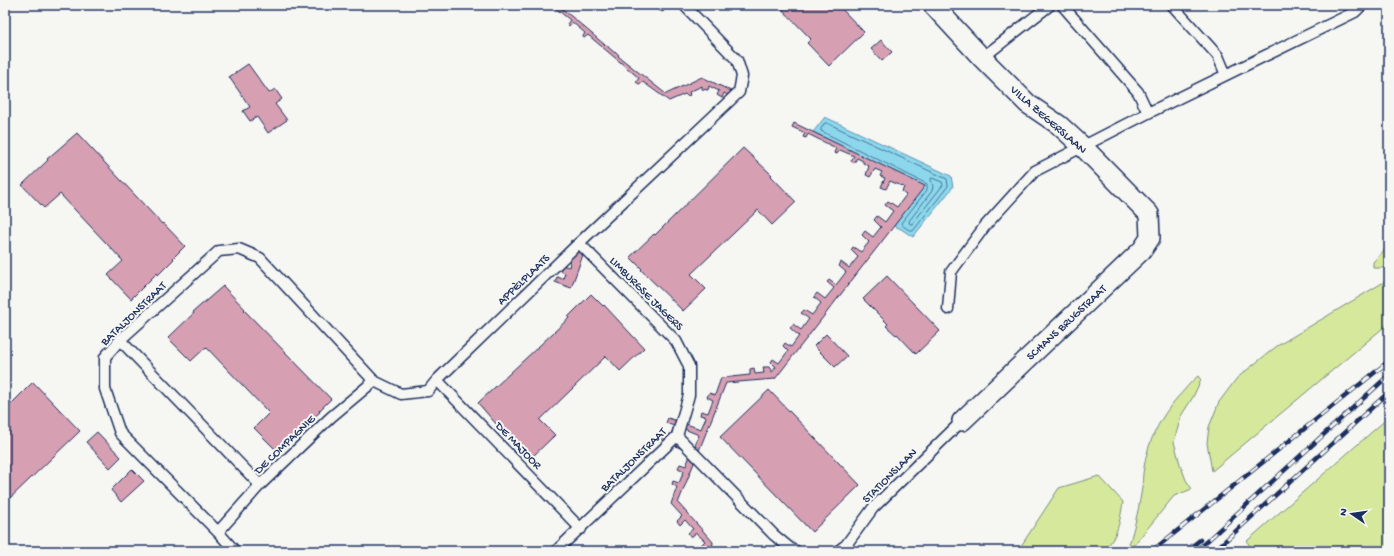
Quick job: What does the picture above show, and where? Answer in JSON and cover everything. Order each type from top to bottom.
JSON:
[{"type":"street","name":"VILLA ZEGERSLAAN","points":[[933,5],[982,58],[1028,104],[1059,125],[1083,146],[1148,214]]},
{"type":"street","name":"SCHANS BRUGSTRAAT","points":[[962,421],[1142,250],[1150,238],[1148,214]]},
{"type":"lane","name":"APPÈLPLAATS","points":[[239,249],[260,258],[374,381],[401,394],[428,390],[579,243],[739,92],[742,76],[737,60],[684,5]]},
{"type":"lane","points":[[982,58],[1050,5]]},
{"type":"lane","points":[[1062,5],[1138,92],[1148,113]]},
{"type":"lane","points":[[1172,5],[1218,56],[1226,75]]},
{"type":"lane","points":[[948,309],[952,272],[985,226],[1035,171],[1148,113],[1355,12],[1362,5]]},
{"type":"lane","name":"LIMBURGSE JAGERS","points":[[579,243],[676,341],[689,366]]},
{"type":"lane","name":"BATALJONSTRAAT","points":[[234,551],[218,532],[120,433],[105,389],[105,357],[120,340],[219,251],[239,249]]},
{"type":"lane","points":[[120,340],[260,485]]},
{"type":"lane","name":"BATALJONSTRAAT","points":[[556,551],[581,529],[677,436],[689,395],[689,366]]},
{"type":"lane","name":"DE MAJOOR","points":[[438,380],[581,529]]},
{"type":"lane","name":"DE COMPAGNIE","points":[[218,532],[260,485],[331,417],[374,381]]},
{"type":"lane","name":"STATIONSLAAN","points":[[838,551],[846,545],[873,508],[962,421]]},
{"type":"lane","points":[[677,436],[774,535],[791,549],[796,551]]},
{"type":"green space","points":[[1389,245],[1389,265],[1383,268],[1373,268],[1373,262]]},
{"type":"green space","points":[[1389,279],[1389,323],[1212,471],[1207,443],[1209,427],[1219,402],[1237,378],[1277,346]]},
{"type":"green space","points":[[1198,376],[1201,380],[1193,397],[1181,416],[1174,442],[1186,480],[1192,489],[1174,496],[1129,551],[1127,551],[1137,516],[1148,448],[1165,414],[1177,398]]},
{"type":"green space","points":[[1389,417],[1389,551],[1252,551],[1247,541]]},
{"type":"green space","points":[[1099,476],[1123,502],[1115,535],[1112,541],[1102,551],[1014,551],[1021,546],[1059,488]]},
{"type":"water","points":[[825,117],[951,176],[953,187],[913,237],[894,226],[924,186],[813,132]]},
{"type":"building","points":[[554,5],[558,5],[605,45],[606,44],[615,53],[616,52],[619,55],[618,56],[666,94],[702,77],[735,93],[732,97],[724,93],[722,98],[717,95],[719,91],[709,86],[708,90],[702,89],[702,86],[689,92],[690,95],[687,96],[685,94],[669,101],[643,82],[639,84],[636,82],[639,78],[588,35],[584,38],[583,36],[585,33],[572,22],[569,26],[567,24],[570,20],[554,7]]},
{"type":"building","points":[[648,5],[658,5],[664,10],[663,12],[654,8],[653,9]]},
{"type":"building","points":[[778,5],[838,5],[864,32],[829,66],[807,43],[811,39]]},
{"type":"building","points":[[881,40],[892,52],[882,61],[871,49]]},
{"type":"building","points":[[248,64],[269,93],[275,89],[282,99],[275,104],[287,120],[268,133],[257,117],[250,121],[243,111],[250,107],[229,77]]},
{"type":"building","points":[[794,123],[925,186],[775,379],[726,383],[678,503],[713,542],[712,551],[706,551],[706,549],[702,550],[700,546],[705,541],[696,533],[691,537],[688,533],[693,529],[685,520],[680,525],[677,521],[682,516],[671,504],[677,487],[672,484],[673,481],[679,483],[684,471],[678,468],[680,464],[686,466],[691,453],[660,439],[662,434],[670,437],[674,426],[666,423],[668,418],[701,429],[706,417],[700,415],[701,411],[708,413],[713,400],[707,397],[709,393],[715,395],[721,378],[750,375],[750,369],[754,368],[755,374],[764,373],[763,367],[769,367],[772,372],[776,367],[771,362],[773,359],[779,363],[788,351],[783,346],[785,343],[791,347],[799,336],[790,328],[793,324],[801,330],[809,319],[801,313],[804,310],[812,315],[821,303],[814,297],[817,293],[825,299],[834,288],[827,282],[829,280],[836,285],[846,272],[839,266],[841,262],[849,268],[858,257],[851,250],[853,247],[861,252],[869,242],[862,235],[865,231],[873,237],[881,227],[874,220],[877,216],[885,222],[893,211],[885,205],[888,201],[897,207],[906,195],[902,192],[904,187],[890,181],[886,189],[881,187],[885,178],[880,176],[882,172],[875,169],[870,177],[866,175],[869,166],[863,163],[863,161],[857,158],[854,163],[851,161],[854,156],[840,150],[837,154],[834,153],[836,148],[808,134],[806,138],[803,137],[805,133],[792,127]],"holes":[[[677,426],[699,435],[694,448],[671,439]]]},
{"type":"building","points":[[77,133],[162,224],[163,223],[185,246],[158,275],[157,273],[131,299],[108,275],[123,261],[60,194],[44,208],[22,185],[48,160],[47,159]]},
{"type":"building","points":[[743,148],[772,175],[771,176],[796,202],[772,225],[758,210],[691,274],[706,289],[683,311],[641,270],[642,269],[630,257],[654,234],[655,235]]},
{"type":"building","points":[[571,240],[595,249],[593,255],[584,252],[571,288],[555,282],[557,277],[563,279],[565,273],[560,271],[562,265],[569,267],[570,262],[565,260],[567,255],[572,257],[575,250],[569,248]]},
{"type":"building","points":[[887,276],[940,331],[916,354],[897,334],[896,335],[886,326],[888,324],[863,299]]},
{"type":"building","points":[[223,286],[245,309],[244,310],[331,399],[319,411],[320,412],[277,451],[254,428],[269,413],[206,347],[191,361],[168,338],[194,313],[193,312]]},
{"type":"building","points":[[591,294],[603,306],[604,305],[644,348],[620,371],[606,356],[540,420],[555,435],[531,458],[505,431],[504,433],[478,403],[569,318],[568,317]]},
{"type":"building","points":[[826,334],[847,356],[835,367],[814,346]]},
{"type":"building","points":[[33,382],[80,431],[5,503],[5,410]]},
{"type":"building","points":[[769,390],[860,485],[812,532],[720,437]]},
{"type":"building","points":[[97,432],[121,457],[110,468],[86,442]]},
{"type":"building","points":[[132,469],[144,481],[121,502],[111,490]]},
{"type":"railway","points":[[1152,551],[1389,361]]},
{"type":"railway","points":[[1196,551],[1389,375]]},
{"type":"railway","points":[[1214,551],[1389,392]]},
{"type":"railway","points":[[1186,551],[1200,540]]}]
